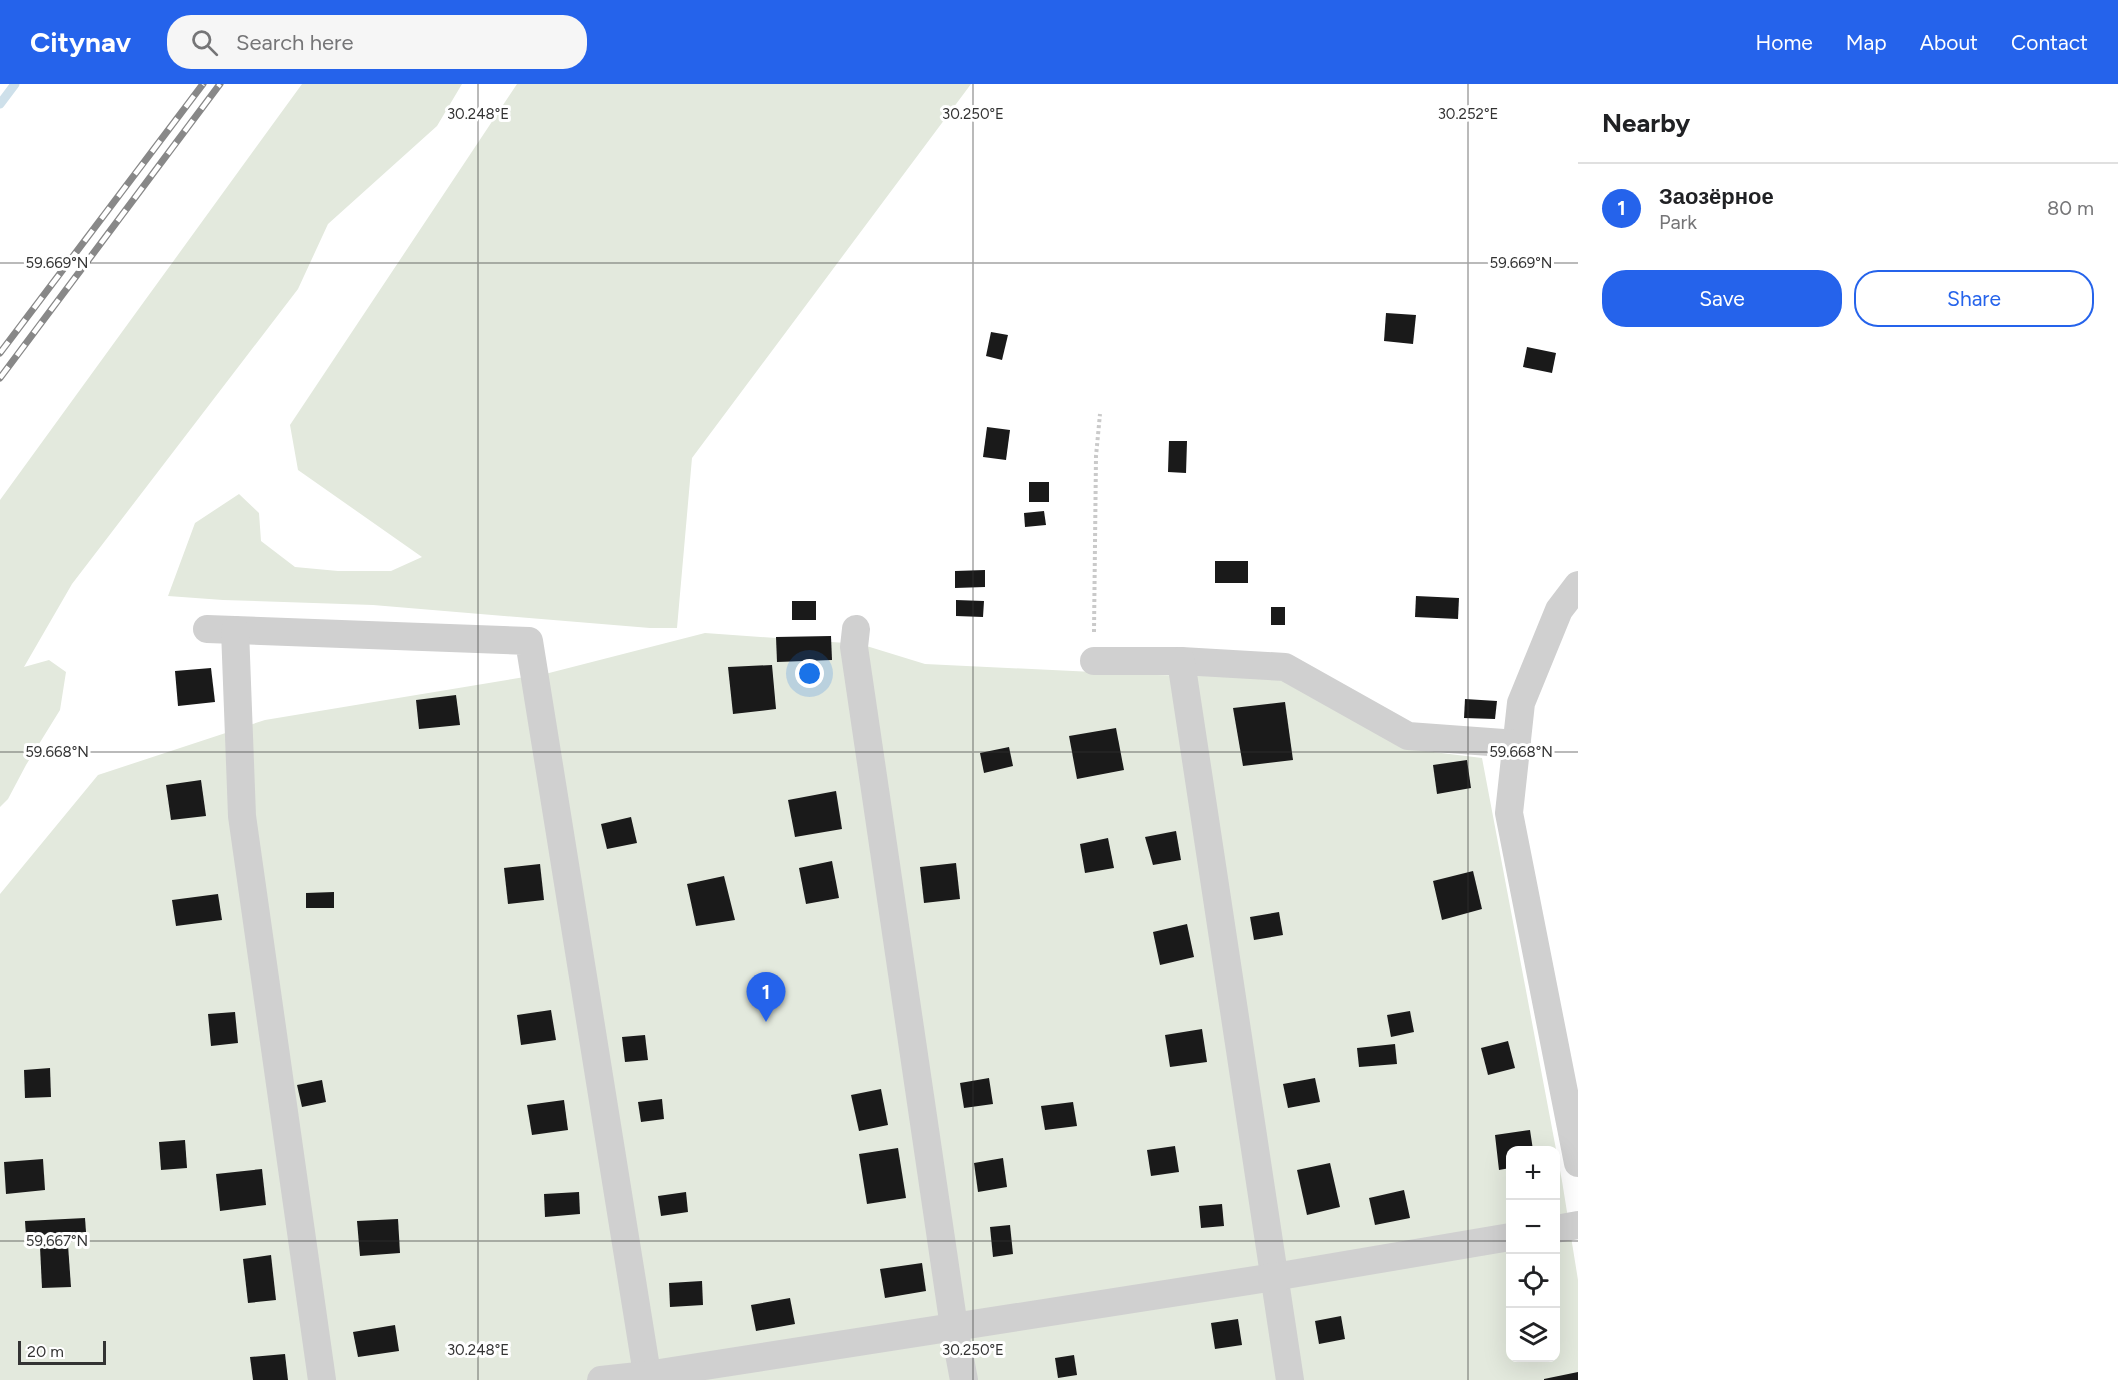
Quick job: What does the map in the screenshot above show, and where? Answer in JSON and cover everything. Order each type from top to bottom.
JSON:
[{"type":"street","points":[[1578,585],[1559,610],[1521,703],[1509,813],[1578,1163]]},
{"type":"street","points":[[322,1380],[242,816],[221,630],[529,641],[647,1378]]},
{"type":"street","points":[[856,630],[854,647],[954,1327],[964,1380]]},
{"type":"street","points":[[1094,661],[1181,661],[1285,667],[1408,736],[1517,744]]},
{"type":"street","points":[[1181,661],[1290,1380]]},
{"type":"street","points":[[1560,1228],[1578,1225]]},
{"type":"street","points":[[601,1380],[647,1378],[1506,1238]]},
{"type":"path","points":[[1094,661],[1096,456],[1100,414]]},
{"type":"shaded area","points":[[302,84],[462,84],[437,126],[328,224],[298,289],[72,584],[24,667],[49,660],[66,672],[60,710],[8,799],[0,807],[0,500]]},
{"type":"shaded area","points":[[517,84],[971,84],[692,458],[677,628],[650,628],[373,605],[168,596],[195,523],[239,494],[259,513],[261,541],[295,567],[338,571],[391,571],[422,557],[298,470],[290,425]]},
{"type":"shaded area","points":[[705,633],[860,644],[925,664],[1156,675],[1279,677],[1409,749],[1482,758],[1555,1146],[1506,1146],[1506,1362],[1560,1362],[1560,1170],[1578,1280],[1578,1380],[0,1380],[0,894],[98,775],[265,720],[549,673]]},
{"type":"building","points":[[1386,313],[1416,315],[1413,344],[1384,341]]},
{"type":"building","points":[[991,332],[1008,335],[1002,360],[986,356]]},
{"type":"building","points":[[1527,347],[1556,353],[1552,373],[1523,367]]},
{"type":"building","points":[[987,427],[1010,430],[1006,460],[983,457]]},
{"type":"building","points":[[1169,441],[1187,441],[1186,473],[1168,472]]},
{"type":"building","points":[[1029,482],[1049,482],[1049,502],[1029,502]]},
{"type":"building","points":[[1044,511],[1046,525],[1025,527],[1024,513]]},
{"type":"building","points":[[1215,561],[1248,561],[1248,583],[1215,583]]},
{"type":"building","points":[[985,570],[985,587],[955,588],[955,571]]},
{"type":"building","points":[[1416,596],[1459,598],[1458,619],[1415,617]]},
{"type":"building","points":[[956,600],[984,601],[983,617],[956,616]]},
{"type":"building","points":[[792,601],[816,601],[816,620],[792,620]]},
{"type":"building","points":[[1271,607],[1285,607],[1285,625],[1271,625]]},
{"type":"building","points":[[831,636],[832,660],[777,662],[776,637]]},
{"type":"building","points":[[772,665],[776,709],[733,714],[728,667]]},
{"type":"building","points":[[211,668],[215,702],[178,706],[175,671]]},
{"type":"building","points":[[456,695],[460,725],[419,729],[416,700]]},
{"type":"building","points":[[1465,699],[1497,701],[1495,719],[1464,718]]},
{"type":"building","points":[[1285,702],[1293,760],[1243,766],[1233,708]]},
{"type":"building","points":[[1116,728],[1124,770],[1077,779],[1069,736]]},
{"type":"building","points":[[1009,747],[1013,766],[984,773],[980,753]]},
{"type":"building","points":[[1467,760],[1471,788],[1437,794],[1433,765]]},
{"type":"building","points":[[201,780],[206,816],[171,820],[166,785]]},
{"type":"building","points":[[836,791],[842,829],[795,837],[788,800]]},
{"type":"building","points":[[631,817],[637,843],[607,849],[601,824]]},
{"type":"building","points":[[1176,831],[1181,860],[1153,865],[1145,837]]},
{"type":"building","points":[[1108,838],[1114,868],[1085,873],[1080,844]]},
{"type":"building","points":[[832,861],[839,898],[806,904],[799,868]]},
{"type":"building","points":[[956,863],[960,899],[924,903],[920,867]]},
{"type":"building","points":[[540,864],[544,900],[508,904],[504,868]]},
{"type":"building","points":[[1473,871],[1482,909],[1442,920],[1433,881]]},
{"type":"building","points":[[724,876],[735,920],[696,926],[687,884]]},
{"type":"building","points":[[334,892],[334,908],[306,908],[306,893]]},
{"type":"building","points":[[218,894],[222,920],[176,926],[172,900]]},
{"type":"building","points":[[1279,912],[1283,935],[1254,940],[1250,917]]},
{"type":"building","points":[[1187,924],[1194,957],[1160,965],[1153,932]]},
{"type":"building","points":[[551,1010],[556,1040],[521,1045],[517,1015]]},
{"type":"building","points":[[1410,1011],[1414,1032],[1391,1037],[1387,1015]]},
{"type":"building","points":[[235,1012],[238,1043],[211,1046],[208,1014]]},
{"type":"building","points":[[1202,1029],[1207,1062],[1170,1067],[1165,1035]]},
{"type":"building","points":[[645,1035],[648,1060],[625,1062],[622,1037]]},
{"type":"building","points":[[1508,1041],[1515,1068],[1488,1075],[1481,1048]]},
{"type":"building","points":[[1395,1044],[1397,1064],[1359,1067],[1357,1048]]},
{"type":"building","points":[[50,1068],[51,1097],[25,1098],[24,1070]]},
{"type":"building","points":[[989,1078],[993,1104],[964,1108],[960,1083]]},
{"type":"building","points":[[1315,1078],[1320,1102],[1288,1108],[1283,1084]]},
{"type":"building","points":[[322,1080],[326,1102],[302,1107],[297,1085]]},
{"type":"building","points":[[881,1089],[888,1125],[859,1131],[851,1095]]},
{"type":"building","points":[[662,1099],[664,1119],[641,1122],[638,1102]]},
{"type":"building","points":[[564,1100],[568,1130],[532,1135],[527,1105]]},
{"type":"building","points":[[1073,1102],[1077,1126],[1045,1130],[1041,1106]]},
{"type":"building","points":[[1530,1130],[1532,1146],[1506,1146],[1506,1169],[1499,1170],[1495,1135]]},
{"type":"building","points":[[185,1140],[187,1168],[161,1170],[159,1142]]},
{"type":"building","points":[[1175,1146],[1179,1172],[1151,1176],[1147,1150]]},
{"type":"building","points":[[898,1148],[906,1198],[867,1204],[859,1154]]},
{"type":"building","points":[[1003,1158],[1007,1187],[978,1192],[974,1163]]},
{"type":"building","points":[[43,1159],[45,1190],[6,1194],[4,1162]]},
{"type":"building","points":[[1330,1163],[1340,1207],[1307,1215],[1297,1170]]},
{"type":"building","points":[[262,1169],[266,1205],[220,1211],[216,1174]]},
{"type":"building","points":[[1404,1190],[1410,1218],[1375,1225],[1369,1198]]},
{"type":"building","points":[[579,1192],[580,1214],[545,1217],[544,1194]]},
{"type":"building","points":[[686,1192],[688,1212],[661,1216],[658,1196]]},
{"type":"building","points":[[1222,1204],[1224,1226],[1201,1228],[1199,1206]]},
{"type":"building","points":[[85,1218],[86,1232],[26,1236],[25,1221]]},
{"type":"building","points":[[398,1219],[400,1253],[360,1256],[357,1221]]},
{"type":"building","points":[[1010,1225],[1013,1254],[993,1257],[990,1227]]},
{"type":"building","points":[[68,1245],[71,1287],[42,1288],[40,1247]]},
{"type":"building","points":[[271,1255],[276,1300],[248,1303],[243,1259]]},
{"type":"building","points":[[922,1263],[926,1291],[885,1298],[880,1269]]},
{"type":"building","points":[[702,1281],[703,1305],[670,1307],[669,1283]]},
{"type":"building","points":[[790,1298],[795,1324],[756,1331],[751,1305]]},
{"type":"building","points":[[1341,1316],[1345,1339],[1319,1344],[1315,1321]]},
{"type":"building","points":[[1238,1319],[1242,1345],[1215,1349],[1211,1323]]},
{"type":"building","points":[[395,1325],[399,1351],[358,1357],[353,1332]]},
{"type":"building","points":[[285,1354],[288,1380],[253,1380],[250,1357]]},
{"type":"building","points":[[1074,1355],[1077,1375],[1058,1378],[1055,1358]]},
{"type":"building","points":[[1578,1372],[1578,1380],[1544,1380],[1544,1379]]},
{"type":"waterway","points":[[0,104],[15,84]]},
{"type":"railway","points":[[0,353],[203,84]]},
{"type":"railway","points":[[0,378],[220,84]]},
{"type":"place","name":"Заозёрное","points":[[766,1022]]}]
